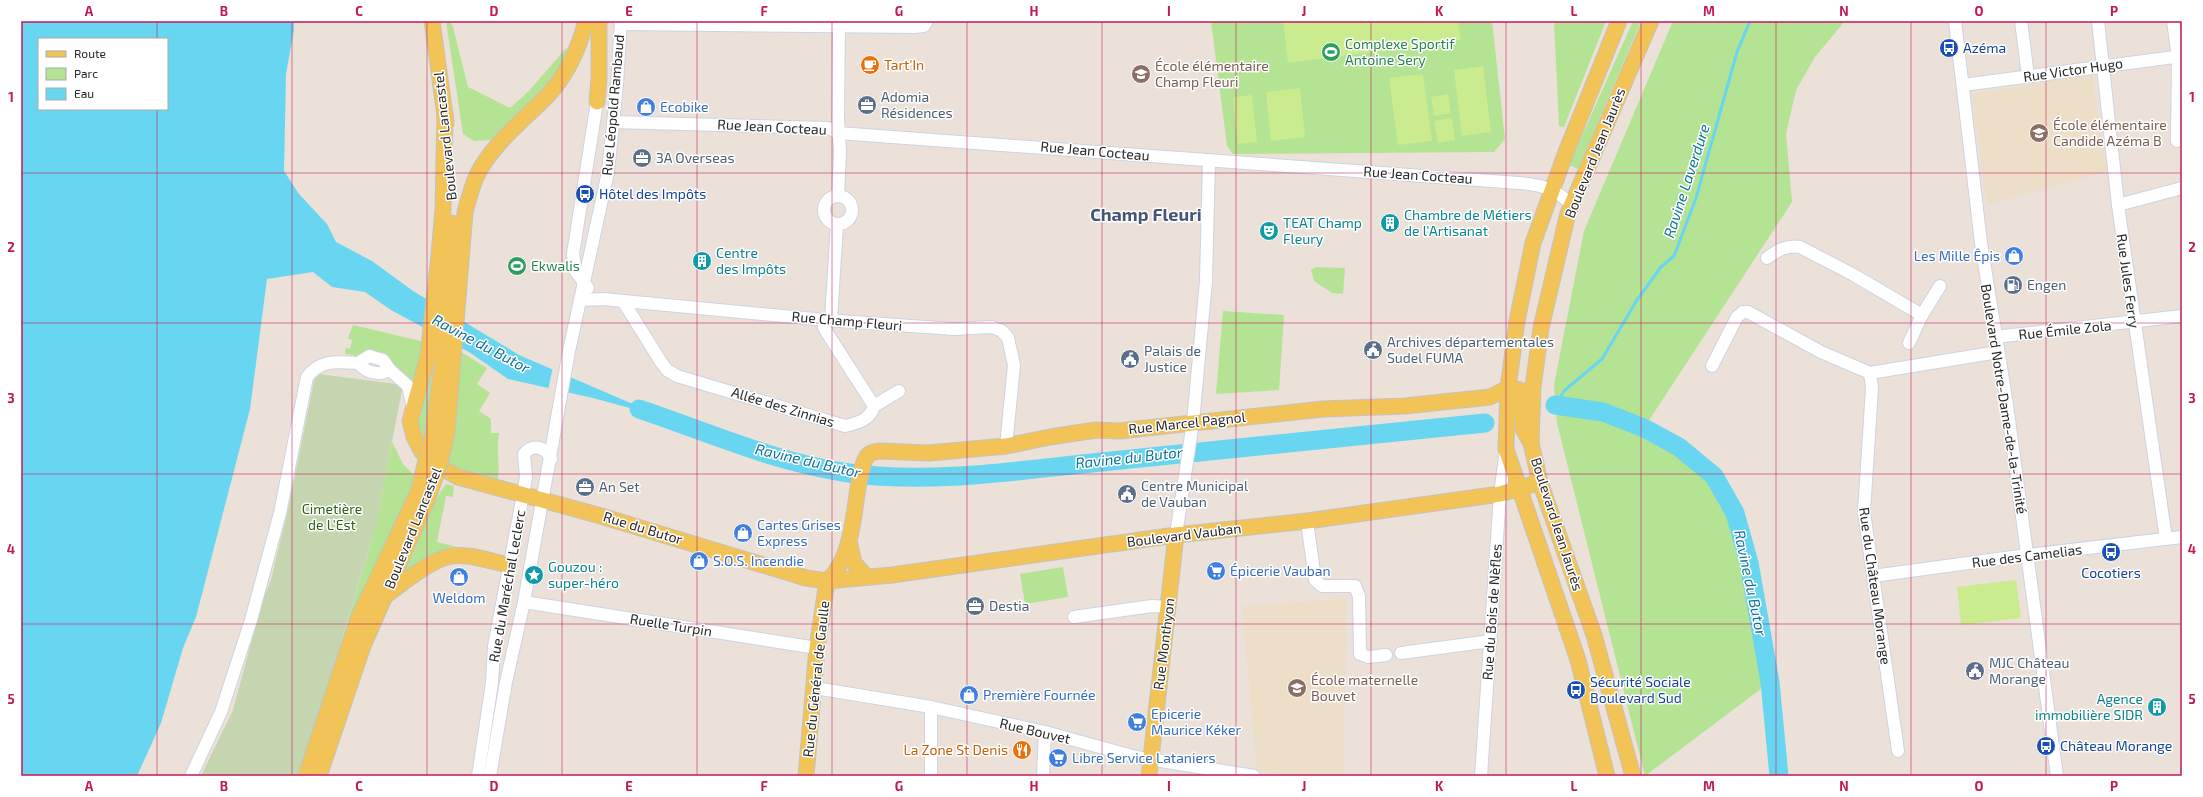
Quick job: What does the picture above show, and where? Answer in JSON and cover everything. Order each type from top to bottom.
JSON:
[{"type":"main road","name":"Boulevard Lancastel","points":[[432,21],[445,114],[443,209],[450,258],[454,352],[440,433]]},
{"type":"main road","name":"Boulevard Lancastel","points":[[306,776],[358,620],[439,467],[442,366],[450,258],[472,186],[483,164],[497,145],[549,93],[563,76],[578,47],[586,21]]},
{"type":"main road","points":[[597,102],[599,78],[599,21]]},
{"type":"main road","name":"Boulevard Jean Jaurès","points":[[1607,776],[1578,660],[1506,448],[1508,388],[1518,321],[1534,243],[1552,190],[1619,21]]},
{"type":"main road","name":"Boulevard Jean Jaurès","points":[[1633,776],[1594,635],[1540,482],[1531,443],[1533,393],[1541,328],[1571,204],[1651,21]]},
{"type":"main road","name":"Rue du Butor","points":[[450,258],[424,373],[413,408],[412,426],[414,437],[422,452],[436,465],[458,477],[601,516],[806,578],[827,581]]},
{"type":"main road","points":[[1508,388],[1520,390],[1522,395],[1523,429],[1531,443]]},
{"type":"main road","name":"Rue Marcel Pagnol","points":[[866,458],[872,453],[879,451],[929,453],[1006,446],[1096,430],[1119,431],[1192,427],[1323,409],[1405,406],[1490,397],[1508,388]]},
{"type":"main road","name":"Rue du Général de Gaulle","points":[[806,776],[815,688],[817,648],[827,581],[834,575],[849,541],[857,493],[866,458]]},
{"type":"main road","name":"Boulevard Vauban","points":[[827,581],[867,577],[1176,535],[1307,521],[1500,494],[1540,482]]},
{"type":"main road","name":"Boulevard Lancastel","points":[[319,776],[363,646],[385,597],[423,496]]},
{"type":"main road","name":"Rue Monthyon","points":[[1149,776],[1176,535]]},
{"type":"main road","name":"Rue du Général de Gaulle","points":[[849,541],[854,563],[867,577]]},
{"type":"main road","points":[[385,597],[433,564],[452,556],[462,556],[509,565]]},
{"type":"street","points":[[621,23],[839,24],[915,27],[924,26],[927,21]]},
{"type":"street","name":"Boulevard Notre-Dame-de-la-Trinité","points":[[1955,21],[1981,243],[2007,405],[2057,776]]},
{"type":"street","points":[[2021,21],[2028,76]]},
{"type":"street","name":"Rue Jules Ferry","points":[[2098,21],[2118,205],[2166,539]]},
{"type":"street","points":[[2173,21],[2180,57],[2177,141]]},
{"type":"street","name":"Rue Léopold Rambaud","points":[[557,419],[569,351],[608,172],[618,85],[621,23]]},
{"type":"street","points":[[838,196],[840,152],[838,133],[839,24]]},
{"type":"street","name":"Rue Victor Hugo","points":[[1963,85],[2180,57]]},
{"type":"street","name":"Rue Léopold Rambaud","points":[[584,283],[576,272],[573,254],[597,102]]},
{"type":"street","name":"Rue Jean Cocteau","points":[[613,122],[828,128],[838,133],[1513,182],[1540,185],[1559,192],[1571,204]]},
{"type":"street","points":[[1176,535],[1192,427],[1206,281],[1209,160]]},
{"type":"street","points":[[2118,205],[2182,188]]},
{"type":"street","points":[[838,196],[848,200],[852,210],[848,220],[837,224],[827,219],[824,209],[826,202],[831,198],[838,196]]},
{"type":"street","points":[[837,224],[828,320],[824,328],[874,406]]},
{"type":"street","points":[[1767,258],[1779,249],[1790,246],[1800,247],[1852,274],[1922,315]]},
{"type":"street","points":[[584,283],[603,299]]},
{"type":"street","points":[[1909,343],[1922,315],[1940,286]]},
{"type":"street","name":"Rue Champ Fleuri","points":[[580,300],[603,299],[828,320],[954,329],[992,328],[1002,331],[1008,338],[1014,365],[1006,446]]},
{"type":"street","name":"Allée des Zinnias","points":[[623,301],[661,362],[667,370],[677,376],[845,426],[867,418],[872,413],[874,406],[899,391]]},
{"type":"street","points":[[1712,366],[1737,317],[1743,312],[1748,312],[1821,352],[1870,373],[1998,352]]},
{"type":"street","name":"Rue Émile Zola","points":[[1995,337],[2134,323],[2182,316]]},
{"type":"street","points":[[191,776],[221,712],[251,620],[280,513],[307,377],[313,369],[321,364],[331,362],[358,363],[368,356],[383,360],[390,370],[408,386],[413,408]]},
{"type":"street","name":"Rue du Château Morange","points":[[1870,373],[1872,388],[1864,512],[1898,751]]},
{"type":"street","name":"Rue Champ Fleuri","points":[[1010,417],[1014,431],[1022,443]]},
{"type":"street","name":"Rue du Maréchal Leclerc","points":[[490,776],[506,682],[524,602],[557,419]]},
{"type":"street","name":"Rue du Maréchal Leclerc","points":[[478,776],[492,683],[494,646],[524,494],[526,477],[524,454],[528,450],[543,448],[548,452],[550,459]]},
{"type":"street","name":"Rue du Bois de Nèfles","points":[[1480,776],[1491,641],[1500,494],[1506,448]]},
{"type":"street","points":[[1307,521],[1315,580],[1322,586],[1355,586],[1359,596],[1360,654],[1368,657],[1386,655]]},
{"type":"street","name":"Rue des Camelias","points":[[1873,576],[2027,555],[2182,537]]},
{"type":"street","points":[[509,565],[530,562]]},
{"type":"street","name":"Ruelle Turpin","points":[[524,602],[817,648]]},
{"type":"street","points":[[1074,617],[1152,606],[1169,607]]},
{"type":"street","points":[[1401,653],[1491,641]]},
{"type":"street","name":"Rue Bouvet","points":[[815,688],[931,707],[1045,732],[1136,757],[1254,776]]},
{"type":"street","points":[[931,707],[931,776]]},
{"type":"street","points":[[1043,776],[1045,732]]},
{"type":"shaded area","name":"École élémentaire Candide Azéma B","points":[[2092,74],[2107,171],[1987,205],[1972,94]]},
{"type":"shaded area","name":"École maternelle Bouvet","points":[[1346,599],[1344,776],[1297,776],[1257,770],[1242,606]]},
{"type":"green space","points":[[446,21],[450,21],[453,27],[468,87],[510,108],[529,91],[567,47],[564,59],[547,84],[536,97],[492,140],[474,141],[463,134]]},
{"type":"green space","points":[[1211,21],[1492,21],[1505,139],[1494,152],[1233,154],[1227,146]]},
{"type":"green space","name":"Complexe Sportif Antoine Sery","points":[[1283,21],[1458,21],[1461,40],[1288,63]]},
{"type":"green space","points":[[1554,21],[1606,21],[1564,127],[1559,126]]},
{"type":"green space","points":[[1633,21],[1641,21],[1578,169],[1569,165]]},
{"type":"green space","points":[[1673,21],[1845,21],[1815,57],[1796,90],[1786,134],[1792,202],[1644,428],[1679,447],[1714,476],[1735,513],[1749,563],[1770,682],[1645,776],[1557,423],[1554,385],[1584,231]]},
{"type":"green space","points":[[1483,66],[1491,132],[1462,136],[1454,70]]},
{"type":"green space","points":[[1423,74],[1432,141],[1398,145],[1389,78]]},
{"type":"green space","points":[[1300,88],[1305,137],[1271,141],[1266,92]]},
{"type":"green space","points":[[1448,94],[1451,113],[1434,116],[1431,97]]},
{"type":"green space","points":[[1252,95],[1257,142],[1238,144],[1233,97]]},
{"type":"green space","points":[[1452,118],[1455,140],[1438,143],[1434,121]]},
{"type":"green space","points":[[1317,267],[1345,268],[1343,294],[1332,293],[1314,281],[1311,270]]},
{"type":"green space","points":[[1223,311],[1284,315],[1279,390],[1216,394]]},
{"type":"green space","points":[[353,325],[425,342],[423,358],[412,386],[394,368],[356,359],[354,355],[345,354],[346,348],[350,349],[352,340],[348,338]]},
{"type":"green space","points":[[461,352],[487,368],[477,384],[490,393],[479,411],[491,419],[491,433],[499,433],[498,479],[490,477],[489,480],[446,464]]},
{"type":"green space","points":[[430,370],[436,371],[425,446],[417,421]]},
{"type":"green space","name":"Cimetière de L'Est","points":[[319,374],[403,385],[375,529],[301,776],[201,776],[233,710],[263,599],[271,580],[290,501],[314,381]]},
{"type":"green space","points":[[392,442],[403,464],[416,477],[336,672],[333,671],[375,529]]},
{"type":"green space","points":[[446,484],[454,486],[453,497],[446,496],[437,542],[490,555],[463,550],[398,583],[433,503]]},
{"type":"green space","points":[[1063,567],[1068,597],[1025,604],[1020,574]]},
{"type":"green space","points":[[2016,580],[2021,618],[1961,625],[1957,587]]},
{"type":"water","points":[[21,21],[294,21],[294,30],[286,74],[284,171],[299,194],[327,224],[336,242],[372,261],[413,291],[519,355],[663,417],[593,398],[508,379],[469,352],[391,310],[365,292],[332,287],[313,272],[267,279],[250,409],[196,617],[183,648],[161,723],[137,776],[21,776]]},
{"type":"pier","points":[[553,367],[570,374],[566,394],[548,390]]},
{"type":"waterway","name":"Ravine Laverdure","points":[[1555,405],[1565,390],[1602,359],[1637,300],[1661,267],[1674,256],[1696,198],[1737,52],[1750,21]]},
{"type":"waterway","name":"Ravine du Butor","points":[[1555,405],[1603,412],[1644,428],[1679,447],[1714,476],[1735,513],[1749,563],[1770,682],[1779,776]]},
{"type":"waterway","name":"Ravine du Butor","points":[[639,409],[742,446],[795,462],[849,473],[913,477],[946,477],[1014,471],[1485,423]]},
{"type":"place","name":"Azéma","points":[[1949,48]]},
{"type":"place","name":"Complexe Sportif Antoine Sery","points":[[1331,52]]},
{"type":"place","name":"Tart'In","points":[[870,65]]},
{"type":"place","name":"École élémentaire Champ Fleuri","points":[[1141,74]]},
{"type":"place","name":"Adomia Résidences","points":[[867,105]]},
{"type":"place","name":"Ecobike","points":[[646,107]]},
{"type":"place","name":"École élémentaire Candide Azéma B","points":[[2039,133]]},
{"type":"place","name":"3A Overseas","points":[[642,158]]},
{"type":"place","name":"Hôtel des Impôts","points":[[585,194]]},
{"type":"place","name":"Chambre de Métiers de l'Artisanat","points":[[1390,223]]},
{"type":"place","name":"TEAT Champ Fleury","points":[[1269,231]]},
{"type":"place","name":"Les Mille Êpis","points":[[2014,256]]},
{"type":"place","name":"Centre des Impôts","points":[[702,261]]},
{"type":"place","name":"Ekwalis","points":[[517,266]]},
{"type":"place","name":"Engen","points":[[2013,285]]},
{"type":"place","name":"Archives départementales Sudel FUMA","points":[[1373,350]]},
{"type":"place","name":"Palais de Justice","points":[[1130,359]]},
{"type":"place","name":"An Set","points":[[585,487]]},
{"type":"place","name":"Centre Municipal de Vauban","points":[[1127,494]]},
{"type":"place","name":"Cartes Grises Express","points":[[743,533]]},
{"type":"place","name":"Cocotiers","points":[[2111,552]]},
{"type":"place","name":"S.O.S. Incendie","points":[[699,561]]},
{"type":"place","name":"Épicerie Vauban","points":[[1216,571]]},
{"type":"place","name":"Gouzou : super-héro","points":[[534,575]]},
{"type":"place","name":"Weldom","points":[[459,577]]},
{"type":"place","name":"Destia","points":[[975,606]]},
{"type":"place","name":"MJC Château Morange","points":[[1975,671]]},
{"type":"place","name":"École maternelle Bouvet","points":[[1297,688]]},
{"type":"place","name":"Sécurité Sociale Boulevard Sud","points":[[1576,690]]},
{"type":"place","name":"Première Fournée","points":[[969,695]]},
{"type":"place","name":"Agence immobilière SIDR","points":[[2157,707]]},
{"type":"place","name":"Epicerie Maurice Kéker","points":[[1137,722]]},
{"type":"place","name":"Château Morange","points":[[2046,746]]},
{"type":"place","name":"La Zone St Denis","points":[[1022,750]]},
{"type":"place","name":"Libre Service Lataniers","points":[[1058,758]]},
{"type":"district","name":"Champ Fleuri","points":[[1146,215]]}]
